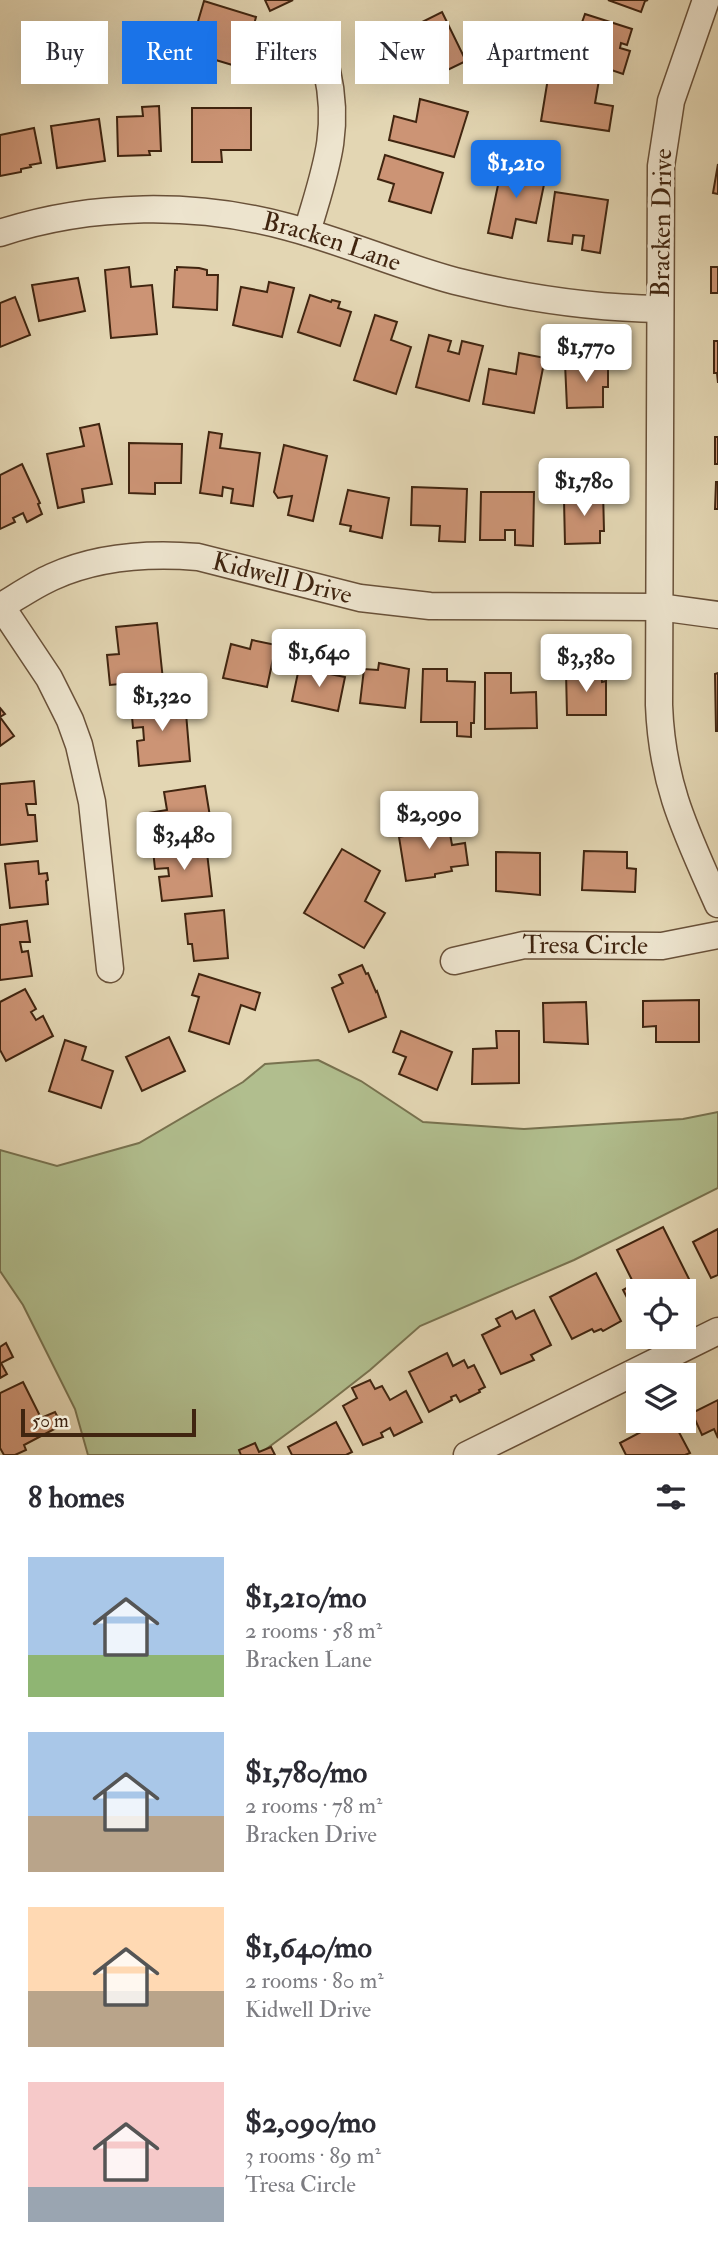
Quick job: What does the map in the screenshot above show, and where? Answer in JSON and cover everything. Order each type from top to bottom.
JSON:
[{"type":"street","name":"Bracken Drive","points":[[706,0],[667,116],[661,174],[659,705],[664,761],[679,817],[718,904]]},
{"type":"street","points":[[307,232],[332,144],[333,107],[329,84]]},
{"type":"street","name":"Bracken Lane","points":[[0,233],[86,213],[137,209],[223,214],[307,232],[456,281],[521,296],[621,309],[660,309]]},
{"type":"street","name":"Kidwell Drive","points":[[0,607],[46,580],[82,567],[107,560],[171,555],[198,557],[360,598],[407,604],[659,607],[718,615]]},
{"type":"street","name":"Kidwell Drive","points":[[659,607],[718,596]]},
{"type":"street","points":[[0,607],[49,678],[79,745],[92,802],[110,969]]},
{"type":"street","name":"Tresa Circle","points":[[454,961],[524,945],[662,946],[718,935]]},
{"type":"street","points":[[467,1455],[718,1331]]},
{"type":"green space","points":[[318,1060],[361,1081],[423,1122],[524,1129],[683,1119],[718,1112],[718,1188],[574,1260],[420,1326],[370,1370],[258,1455],[88,1455],[75,1409],[23,1305],[0,1271],[0,1150],[57,1166],[139,1143],[243,1082],[265,1064]]},
{"type":"building","points":[[265,0],[293,0],[270,11]]},
{"type":"building","points":[[608,0],[648,0],[641,12]]},
{"type":"building","points":[[204,1],[256,17],[255,21],[231,21],[231,65],[217,60],[217,21],[198,21]]},
{"type":"building","points":[[442,12],[446,21],[424,21]]},
{"type":"building","points":[[585,14],[607,21],[582,21]]},
{"type":"building","points":[[613,23],[632,29],[627,45],[621,43],[620,48],[630,51],[623,74],[613,71]]},
{"type":"building","points":[[449,26],[463,55],[463,62],[449,69]]},
{"type":"building","points":[[547,84],[598,84],[595,103],[613,106],[609,131],[541,121]]},
{"type":"building","points":[[420,99],[468,112],[454,157],[389,140],[394,116],[416,122]]},
{"type":"building","points":[[159,106],[161,151],[149,151],[150,155],[118,156],[117,117],[143,116],[142,107]]},
{"type":"building","points":[[192,108],[251,108],[251,150],[221,150],[222,162],[192,162]]},
{"type":"building","points":[[99,119],[105,161],[57,168],[51,126]]},
{"type":"building","points":[[34,128],[41,163],[21,169],[21,172],[0,176],[0,135]]},
{"type":"building","points":[[385,155],[443,173],[431,213],[389,201],[394,184],[378,179]]},
{"type":"building","points":[[718,164],[718,194],[713,193]]},
{"type":"building","points":[[502,166],[546,175],[536,223],[516,219],[512,238],[488,233]]},
{"type":"building","points":[[555,192],[608,200],[600,253],[582,250],[584,236],[573,235],[572,244],[548,241]]},
{"type":"building","points":[[129,267],[131,287],[152,285],[157,334],[111,338],[105,270]]},
{"type":"building","points":[[177,267],[199,268],[207,270],[207,275],[218,275],[217,310],[173,307]]},
{"type":"building","points":[[711,267],[718,267],[718,293],[711,293]]},
{"type":"building","points":[[78,278],[85,311],[39,321],[32,285]]},
{"type":"building","points":[[269,282],[294,288],[282,337],[233,325],[241,287],[267,292]]},
{"type":"building","points":[[310,295],[340,302],[338,308],[351,312],[340,346],[298,332]]},
{"type":"building","points":[[15,297],[30,335],[0,347],[0,303]]},
{"type":"building","points":[[375,315],[397,322],[391,340],[411,347],[396,394],[354,380]]},
{"type":"building","points":[[429,335],[451,341],[448,351],[459,354],[462,341],[483,346],[469,401],[416,387]]},
{"type":"building","points":[[714,341],[718,341],[718,383],[717,373],[714,373]]},
{"type":"building","points":[[519,353],[545,358],[534,413],[483,404],[489,369],[516,374]]},
{"type":"building","points":[[608,362],[608,387],[603,387],[603,407],[567,408],[565,363]]},
{"type":"building","points":[[99,424],[112,484],[82,489],[84,502],[58,508],[47,454],[84,446],[80,428]]},
{"type":"building","points":[[209,432],[222,434],[220,448],[260,453],[253,506],[231,503],[233,489],[223,487],[222,496],[200,493]]},
{"type":"building","points":[[715,437],[718,437],[718,464],[715,464]]},
{"type":"building","points":[[129,443],[182,444],[181,483],[155,483],[155,494],[129,493]]},
{"type":"building","points":[[284,445],[327,456],[313,521],[288,515],[292,496],[278,498],[274,492]]},
{"type":"building","points":[[22,464],[40,503],[38,504],[42,514],[27,522],[23,513],[13,518],[15,522],[0,529],[0,475]]},
{"type":"building","points":[[718,482],[718,509],[715,509]]},
{"type":"building","points":[[412,487],[467,489],[465,542],[439,541],[440,526],[411,525]]},
{"type":"building","points":[[348,490],[389,498],[382,538],[350,531],[351,526],[340,524]]},
{"type":"building","points":[[603,490],[604,531],[600,531],[600,543],[565,544],[564,500],[576,500],[576,491]]},
{"type":"building","points":[[481,492],[534,492],[533,546],[515,545],[515,530],[505,530],[505,540],[480,540]]},
{"type":"building","points":[[157,623],[163,680],[110,685],[107,655],[119,654],[116,627]]},
{"type":"building","points":[[252,640],[276,645],[267,687],[223,678],[231,644],[250,649]]},
{"type":"building","points":[[379,663],[409,669],[405,708],[360,703],[364,669],[378,670]]},
{"type":"building","points":[[299,668],[345,677],[338,711],[292,701]]},
{"type":"building","points":[[423,669],[447,669],[447,681],[475,682],[471,737],[457,736],[457,722],[421,722]]},
{"type":"building","points":[[566,672],[601,672],[602,682],[606,681],[606,715],[567,715]]},
{"type":"building","points":[[485,673],[511,673],[511,693],[536,692],[537,728],[485,729]]},
{"type":"building","points":[[718,673],[718,731],[716,731],[715,674]]},
{"type":"building","points":[[185,701],[190,761],[139,766],[137,741],[144,740],[143,727],[133,728],[131,705]]},
{"type":"building","points":[[0,717],[14,736],[0,746]]},
{"type":"building","points":[[34,781],[36,804],[26,804],[28,815],[35,815],[37,841],[0,845],[0,784]]},
{"type":"building","points":[[205,786],[212,829],[152,838],[148,813],[167,810],[164,792]]},
{"type":"building","points":[[425,815],[427,831],[449,828],[452,845],[465,843],[468,865],[451,867],[452,871],[435,874],[435,877],[406,881],[399,837],[409,835],[406,817]]},
{"type":"building","points":[[206,844],[212,896],[162,901],[159,877],[169,876],[168,868],[155,869],[153,850]]},
{"type":"building","points":[[342,849],[380,871],[365,901],[385,913],[364,948],[304,913]]},
{"type":"building","points":[[584,851],[627,852],[627,868],[636,869],[635,892],[582,890]]},
{"type":"building","points":[[496,852],[540,853],[540,895],[496,891]]},
{"type":"building","points":[[38,861],[39,874],[47,873],[48,904],[10,908],[5,864]]},
{"type":"building","points":[[224,910],[228,958],[194,961],[192,944],[188,944],[185,914]]},
{"type":"building","points":[[27,921],[30,942],[20,942],[22,952],[28,951],[32,976],[0,980],[0,925]]},
{"type":"building","points":[[362,965],[377,991],[386,1017],[349,1032],[332,988],[343,983],[339,975]]},
{"type":"building","points":[[199,974],[260,993],[255,1010],[241,1005],[229,1044],[189,1031],[199,997],[192,995]]},
{"type":"building","points":[[25,989],[36,1009],[31,1012],[36,1020],[43,1016],[53,1036],[6,1061],[0,1050],[0,1002]]},
{"type":"building","points":[[699,1000],[699,1042],[656,1042],[656,1026],[643,1027],[643,1001]]},
{"type":"building","points":[[586,1002],[588,1044],[544,1042],[543,1003]]},
{"type":"building","points":[[401,1031],[452,1052],[437,1090],[399,1074],[406,1057],[393,1052]]},
{"type":"building","points":[[496,1031],[519,1031],[519,1083],[472,1084],[473,1049],[497,1048]]},
{"type":"building","points":[[169,1037],[185,1071],[142,1091],[126,1057]]},
{"type":"building","points":[[65,1040],[86,1047],[82,1060],[113,1071],[101,1108],[49,1091]]},
{"type":"building","points":[[663,1227],[689,1279],[632,1279],[617,1250]]},
{"type":"building","points":[[718,1229],[718,1275],[711,1278],[693,1242]]},
{"type":"building","points":[[596,1273],[621,1321],[603,1331],[601,1329],[594,1332],[592,1329],[572,1339],[550,1297]]},
{"type":"building","points":[[534,1310],[551,1345],[531,1355],[534,1360],[501,1374],[482,1335],[500,1326],[496,1319],[512,1311],[516,1319]]},
{"type":"building","points":[[6,1343],[13,1357],[1,1363],[7,1374],[0,1378],[0,1347]]},
{"type":"building","points":[[447,1353],[453,1366],[464,1360],[468,1368],[474,1365],[485,1387],[460,1402],[456,1395],[451,1397],[452,1400],[429,1412],[409,1372]]},
{"type":"building","points":[[370,1380],[375,1389],[382,1386],[390,1400],[406,1391],[422,1422],[394,1436],[390,1428],[381,1433],[383,1437],[363,1445],[343,1406],[357,1398],[352,1388]]},
{"type":"building","points":[[23,1382],[41,1418],[55,1412],[62,1425],[24,1445],[26,1450],[15,1455],[4,1455],[0,1448],[0,1393]]},
{"type":"building","points":[[718,1400],[718,1438],[714,1429],[702,1435],[696,1422],[696,1411]]},
{"type":"building","points":[[336,1422],[352,1452],[346,1455],[292,1455],[288,1447]]},
{"type":"building","points":[[639,1433],[679,1433],[690,1453],[626,1455],[620,1443]]},
{"type":"building","points":[[255,1443],[259,1452],[271,1447],[275,1455],[241,1455],[239,1450]]}]
